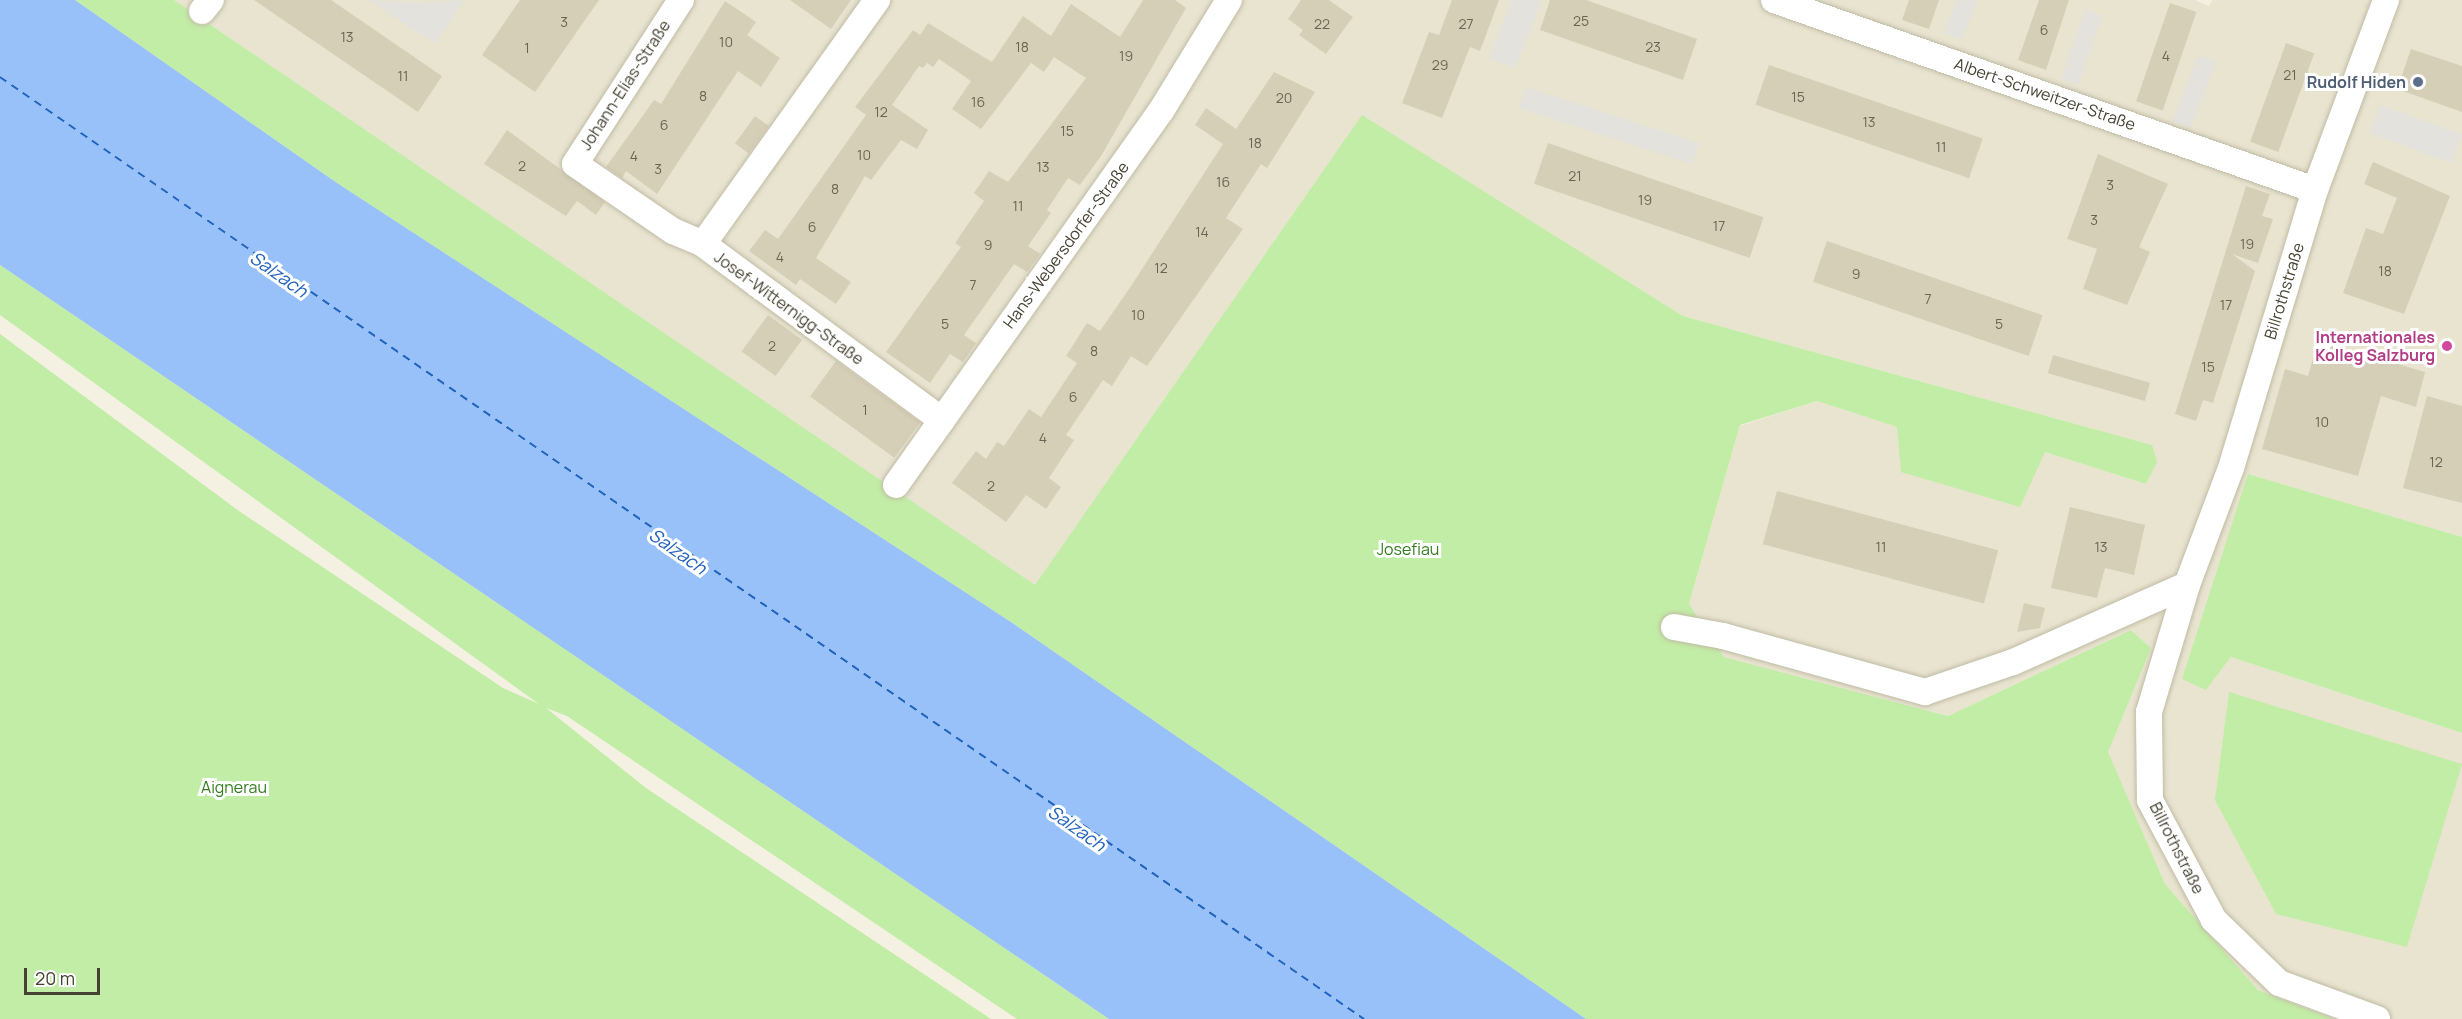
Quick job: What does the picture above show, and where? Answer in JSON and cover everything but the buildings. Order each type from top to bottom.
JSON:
[{"type":"street","name":"Johann-Elias-Straße","points":[[681,0],[574,164],[673,231],[703,244]]},
{"type":"street","name":"Josef-Witternigg-Straße","points":[[877,0],[703,244],[942,420]]},
{"type":"street","name":"Albert-Schweitzer-Straße","points":[[1774,0],[2315,190]]},
{"type":"street","name":"Billrothstraße","points":[[2377,1019],[2279,983],[2214,920],[2151,800],[2149,712],[2187,585],[2231,468],[2315,190],[2386,0]]},
{"type":"street","name":"Hans-Webersdorfer-Straße","points":[[896,485],[1161,111],[1220,4]]},
{"type":"street","points":[[1674,627],[1723,636],[1925,692],[2013,662],[2187,585]]},
{"type":"shaded area","points":[[174,0],[2195,0],[2209,6],[2212,0],[2462,0],[2462,537],[2248,474],[2206,690],[2231,657],[2462,733],[2462,1019],[2334,1019],[2258,990],[2165,884],[2107,752],[2151,648],[2131,630],[1948,716],[1724,657],[1689,604],[1740,426],[1817,401],[1897,427],[2045,452],[2146,484],[2152,445],[1683,316],[1362,116],[1035,586]]},
{"type":"shaded area","points":[[368,0],[419,3],[464,0],[435,44]]},
{"type":"shaded area","points":[[1512,0],[1542,0],[1515,68],[1489,58]]},
{"type":"shaded area","points":[[1957,0],[1978,0],[1962,40],[1944,33]]},
{"type":"shaded area","points":[[2085,10],[2102,16],[2078,85],[2061,79]]},
{"type":"shaded area","points":[[2198,55],[2216,62],[2190,128],[2173,121]]},
{"type":"shaded area","points":[[1526,87],[1699,143],[1692,164],[1519,108]]},
{"type":"shaded area","points":[[2380,105],[2462,135],[2451,163],[2370,133]]},
{"type":"green space","name":"Josefiau","points":[[75,0],[174,0],[1035,585],[1362,115],[1683,316],[2152,445],[2157,462],[2146,484],[2045,452],[2020,507],[1901,472],[1897,427],[1817,401],[1740,425],[1689,604],[1724,657],[1948,716],[2131,630],[2151,648],[2108,752],[2165,884],[2258,990],[2334,1019],[1586,1019],[1014,624],[337,183]]},
{"type":"green space","name":"Aignerau","points":[[0,265],[1109,1019],[1017,1019],[567,716],[546,708],[646,788],[991,1019],[0,1019],[0,334],[239,511],[503,688],[539,704],[0,315]]},
{"type":"green space","points":[[2248,474],[2462,537],[2462,733],[2231,657],[2206,690],[2182,679]]},
{"type":"green space","points":[[2229,692],[2462,764],[2407,947],[2276,914],[2215,800]]},
{"type":"water","name":"Salzach","points":[[0,0],[75,0],[337,183],[1014,624],[1586,1019],[1109,1019],[0,265]]},
{"type":"ferry route","points":[[0,77],[1364,1019]]},
{"type":"place","name":"Rudolf Hiden","points":[[2418,82]]},
{"type":"place","name":"Internationales Kolleg Salzburg","points":[[2447,346]]}]
